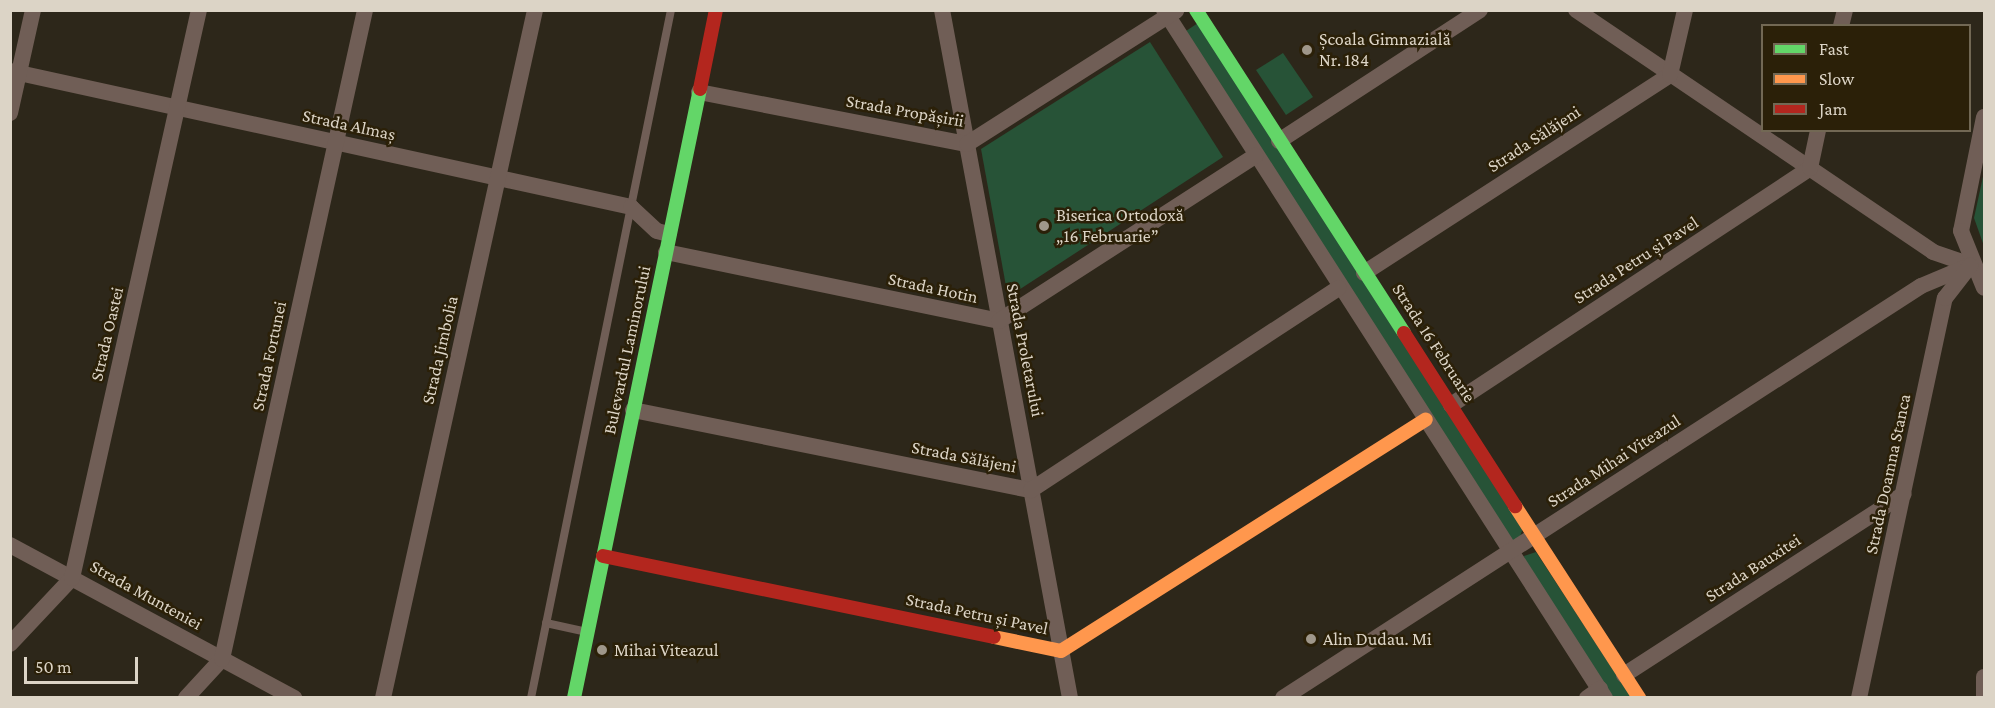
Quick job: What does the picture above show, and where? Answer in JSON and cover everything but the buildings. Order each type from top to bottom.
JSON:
[{"type":"street","points":[[10,113],[15,72],[33,10]]},
{"type":"street","name":"Strada Oastei","points":[[72,578],[199,10]]},
{"type":"street","name":"Strada Fortunei","points":[[222,659],[365,10]]},
{"type":"street","name":"Strada Jimbolia","points":[[383,698],[536,10]]},
{"type":"street","name":"Bulevardul Laminorului","points":[[574,698],[716,10]]},
{"type":"street","name":"Strada Proletarului","points":[[942,10],[1070,698]]},
{"type":"street","name":"Strada 16 Februarie","points":[[1196,10],[1639,698]]},
{"type":"street","points":[[1279,141],[1480,10]]},
{"type":"street","points":[[1576,10],[1933,252],[1971,266]]},
{"type":"street","points":[[1670,75],[1685,10]]},
{"type":"street","points":[[1169,12],[1255,156],[1339,288],[1512,550],[1597,695]]},
{"type":"street","name":"Strada Propășirii","points":[[699,92],[967,144],[1169,12]]},
{"type":"street","name":"Strada Almaș","points":[[15,72],[631,207]]},
{"type":"street","name":"Strada Sălăjeni","points":[[1364,273],[1670,75]]},
{"type":"street","points":[[1984,117],[1961,231],[1971,266],[1984,288]]},
{"type":"street","points":[[1810,168],[1818,132]]},
{"type":"street","points":[[999,321],[1255,156]]},
{"type":"street","name":"Strada Petru și Pavel","points":[[1451,405],[1810,168]]},
{"type":"street","points":[[631,207],[657,231],[669,234]]},
{"type":"street","name":"Strada Hotin","points":[[666,252],[999,321]]},
{"type":"street","name":"Strada Doamna Stanca","points":[[1859,698],[1945,298],[1971,266]]},
{"type":"street","name":"Strada Mihai Viteazul","points":[[1283,698],[1921,286],[1971,266]]},
{"type":"street","name":"Strada Sălăjeni","points":[[633,410],[1031,490],[1339,288]]},
{"type":"street","name":"Strada Petru și Pavel","points":[[603,556],[1061,651],[1426,419]]},
{"type":"street","name":"Strada Bauxitei","points":[[1624,675],[1904,494]]},
{"type":"street","name":"Strada Munteniei","points":[[10,545],[294,698]]},
{"type":"street","points":[[10,644],[72,578]]},
{"type":"street","points":[[186,698],[222,659]]},
{"type":"street","points":[[1984,677],[1984,698]]},
{"type":"lane","points":[[531,698],[671,10]]},
{"type":"lane","points":[[546,623],[588,632]]},
{"type":"green space","points":[[1198,23],[1524,525],[1516,548],[1186,31]]},
{"type":"green space","points":[[1150,42],[1223,157],[1008,297],[981,149]]},
{"type":"green space","points":[[1283,53],[1313,97],[1286,115],[1256,70]]},
{"type":"green space","points":[[1984,172],[1984,246],[1974,218]]},
{"type":"green space","points":[[1536,552],[1631,697],[1611,697],[1526,566],[1524,556]]},
{"type":"traffic: fast","points":[[1196,10],[1404,333]]},
{"type":"traffic: fast","points":[[574,698],[700,89]]},
{"type":"traffic: slow","points":[[994,637],[1061,651],[1426,419]]},
{"type":"traffic: slow","points":[[1515,506],[1639,698]]},
{"type":"traffic: jam","points":[[700,89],[716,10]]},
{"type":"traffic: jam","points":[[1404,333],[1515,506]]},
{"type":"traffic: jam","points":[[603,556],[994,637]]},
{"type":"place","name":"Școala Gimnazială Nr. 184","points":[[1307,50]]},
{"type":"place","name":"Biserica Ortodoxă „16 Februarie”","points":[[1044,226]]},
{"type":"place","name":"Alin Dudau. Mi","points":[[1311,639]]},
{"type":"place","name":"Mihai Viteazul","points":[[602,650]]}]
